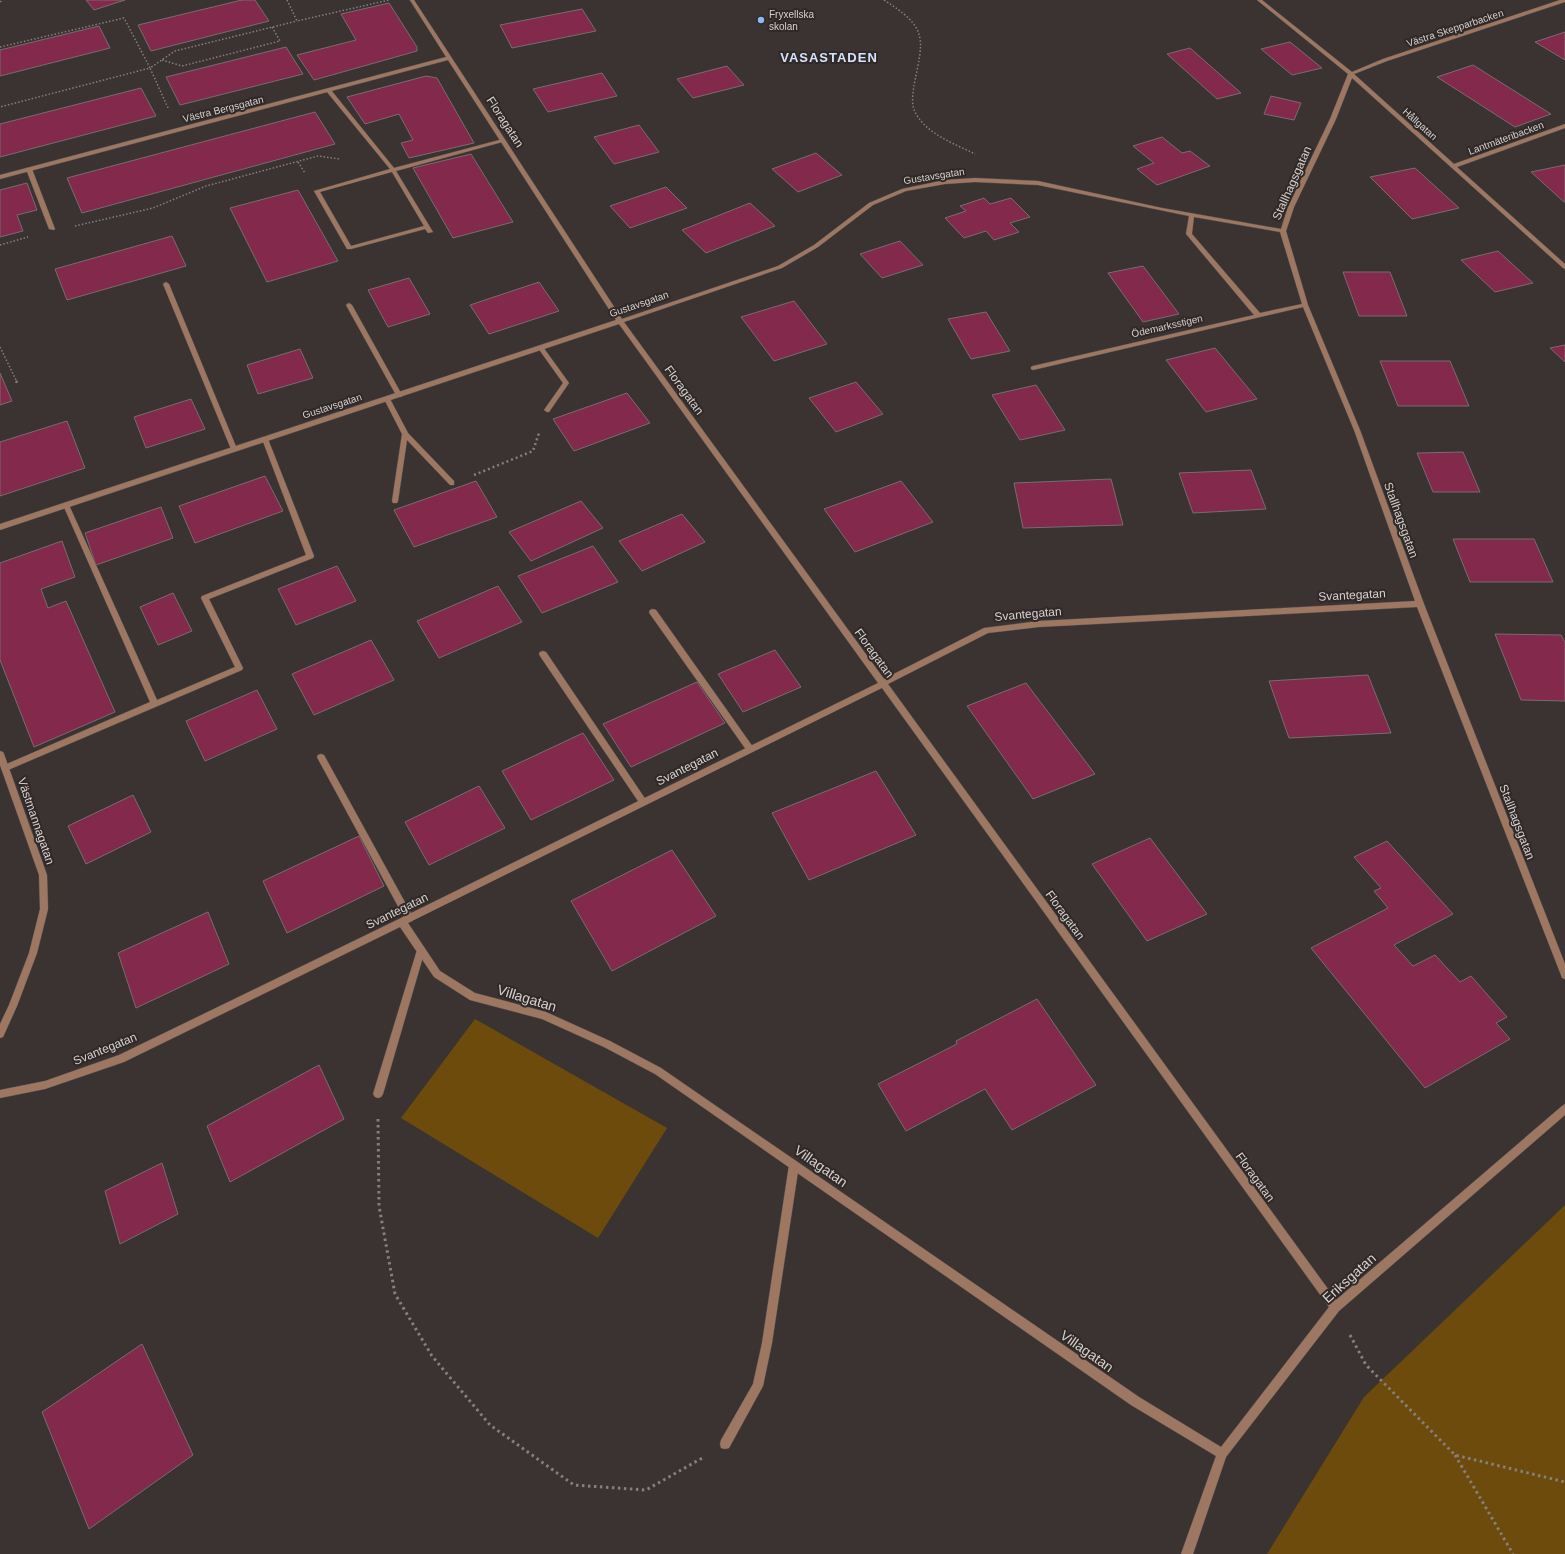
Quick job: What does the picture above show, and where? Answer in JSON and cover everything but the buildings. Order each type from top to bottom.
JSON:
[{"type":"street","name":"Floragatan","points":[[412,0],[620,322],[1335,1307]]},
{"type":"street","name":"Hållgatan","points":[[1259,0],[1351,74],[1565,267]]},
{"type":"street","name":"Västra Skepparbacken","points":[[1351,74],[1379,62],[1565,0]]},
{"type":"street","name":"Västra Bergsgatan","points":[[0,176],[329,91],[449,58]]},
{"type":"street","name":"Stallhagsgatan","points":[[1351,74],[1333,119],[1291,207],[1283,231],[1305,304],[1357,430],[1420,604],[1565,975]]},
{"type":"street","points":[[329,91],[393,170],[429,230],[349,248],[317,191],[393,170],[503,141]]},
{"type":"street","name":"Lantmäteribacken","points":[[1454,166],[1565,126]]},
{"type":"street","points":[[29,169],[52,229]]},
{"type":"street","name":"Gustavsgatan","points":[[0,527],[620,322],[780,267],[816,246],[871,204],[904,190],[945,182],[975,180],[1038,182],[1192,215],[1283,231]]},
{"type":"street","points":[[1192,215],[1189,234],[1258,315]]},
{"type":"street","points":[[166,284],[234,449]]},
{"type":"street","name":"Ödemarksstigen","points":[[1033,368],[1305,304]]},
{"type":"street","points":[[349,305],[399,395]]},
{"type":"street","points":[[541,348],[566,383],[547,410]]},
{"type":"street","points":[[386,399],[405,434],[452,483]]},
{"type":"street","points":[[395,501],[405,434]]},
{"type":"street","points":[[5,768],[239,668],[205,598],[310,556],[265,439]]},
{"type":"street","points":[[66,505],[155,704]]},
{"type":"street","name":"Svantegatan","points":[[0,1094],[45,1085],[121,1059],[406,920],[882,684],[987,630],[1040,624],[1420,604]]},
{"type":"street","points":[[653,612],[750,749]]},
{"type":"street","points":[[543,654],[643,802]]},
{"type":"street","name":"Västmannagatan","points":[[0,754],[43,875],[44,909],[34,952],[13,1006],[0,1034]]},
{"type":"street","name":"Villagatan","points":[[321,757],[421,950],[437,974],[473,997],[543,1015],[658,1071],[1135,1401],[1222,1454]]},
{"type":"street","points":[[378,1094],[421,950]]},
{"type":"street","name":"Eriksgatan","points":[[1187,1554],[1222,1454],[1335,1307],[1565,1109]]},
{"type":"street","points":[[725,1444],[758,1386],[767,1342],[794,1165]]},
{"type":"path","points":[[287,0],[297,21]]},
{"type":"path","points":[[0,107],[150,68],[175,51],[390,0]]},
{"type":"path","points":[[884,0],[904,13],[916,24],[919,33],[920,52],[912,96],[915,112],[926,126],[984,160],[991,169],[993,181]]},
{"type":"path","points":[[0,47],[124,18],[150,68],[178,130]]},
{"type":"path","points":[[162,60],[182,66],[280,41],[272,27]]},
{"type":"path","points":[[52,229],[87,224],[153,208],[206,186],[318,156],[343,159],[357,180]]},
{"type":"path","points":[[0,347],[18,384]]},
{"type":"path","points":[[452,483],[533,451],[547,410]]},
{"type":"path","points":[[378,1094],[379,1206],[396,1294],[432,1356],[490,1425],[574,1485],[646,1490],[725,1444]]},
{"type":"path","points":[[1335,1307],[1366,1365],[1454,1455],[1513,1554]]},
{"type":"path","points":[[1454,1455],[1565,1482]]},
{"type":"shaded area","points":[[475,1019],[667,1128],[598,1238],[401,1118]]},
{"type":"shaded area","points":[[1565,1205],[1565,1554],[1267,1554],[1364,1397]]},
{"type":"place","name":"Fryxellska skolan","points":[[761,20]]},
{"type":"district","name":"VASASTADEN","points":[[829,57]]}]
